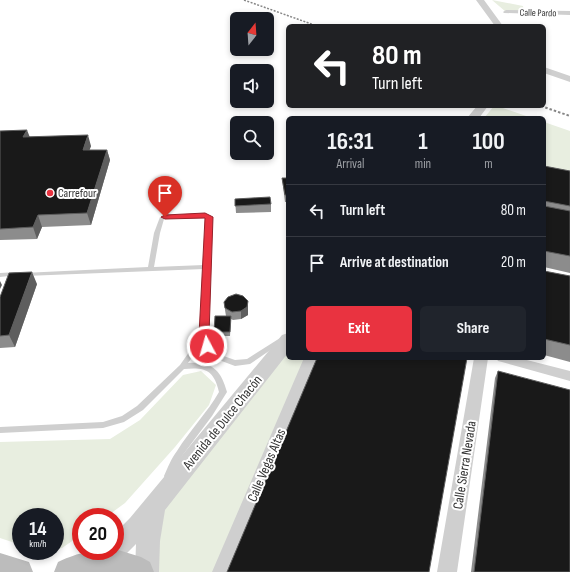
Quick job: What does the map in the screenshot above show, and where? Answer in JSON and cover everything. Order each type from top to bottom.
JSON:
[{"type":"main road","points":[[68,572],[93,560]]},
{"type":"main road","points":[[109,560],[123,564],[140,572]]},
{"type":"main road","points":[[0,567],[19,572]]},
{"type":"street","points":[[480,0],[498,24]]},
{"type":"street","name":"Calle Pardo","points":[[506,12],[523,9],[570,13]]},
{"type":"street","points":[[546,67],[570,76]]},
{"type":"street","points":[[546,67],[570,79]]},
{"type":"street","points":[[475,116],[481,108]]},
{"type":"street","name":"Avenida de Dulce Chacón","points":[[124,540],[134,531],[159,501],[286,342]]},
{"type":"street","name":"Calle Vegas Altas","points":[[222,572],[310,360]]},
{"type":"street","name":"Calle Sierra Nevada","points":[[447,572],[481,360]]},
{"type":"street","points":[[510,360],[570,376]]},
{"type":"street","points":[[147,572],[147,543],[149,526],[159,501]]},
{"type":"lane","points":[[151,269],[157,233],[162,218],[205,215],[209,217],[210,220],[204,335],[207,346],[213,355],[235,362],[248,362],[286,336]]},
{"type":"lane","points":[[0,275],[207,267]]},
{"type":"lane","points":[[0,430],[114,423],[124,419],[140,408],[182,367],[204,335]]},
{"type":"lane","points":[[159,501],[172,464],[184,445],[215,407],[223,392],[220,380],[213,370],[198,365],[182,367]]},
{"type":"shaded area","points":[[492,0],[523,6],[524,12],[506,12]]},
{"type":"shaded area","points":[[492,108],[503,108],[526,116],[486,116]]},
{"type":"shaded area","points":[[546,123],[570,131],[570,180],[546,175]]},
{"type":"shaded area","points":[[286,343],[286,360],[310,360],[222,572],[147,572],[149,526]]},
{"type":"shaded area","points":[[201,371],[216,385],[209,405],[175,447],[125,503],[118,508],[72,508],[72,541],[64,547],[64,508],[12,508],[12,542],[0,538],[0,442],[110,439],[140,420],[183,375]]},
{"type":"building","name":"Carrefour","points":[[27,130],[23,137],[88,135],[83,150],[107,150],[87,213],[38,215],[33,227],[0,229],[0,131]]},
{"type":"building","points":[[546,166],[570,171],[570,206],[546,201]]},
{"type":"building","points":[[282,178],[286,178],[285,195]]},
{"type":"building","points":[[270,197],[271,204],[235,206],[235,199]]},
{"type":"building","points":[[546,206],[570,211],[570,256],[546,251]]},
{"type":"building","points":[[546,271],[570,276],[570,345],[546,339]]},
{"type":"building","points":[[32,272],[9,335],[0,336],[0,297],[9,273]]},
{"type":"building","points":[[236,294],[243,296],[248,301],[247,307],[241,311],[232,312],[225,308],[224,302],[228,297]]},
{"type":"building","points":[[215,316],[231,316],[230,332],[214,332]]},
{"type":"building","points":[[316,360],[467,360],[429,572],[227,572]]},
{"type":"building","points":[[498,371],[570,390],[570,572],[474,572]]},
{"type":"railway","points":[[244,0],[311,24]]},
{"type":"railway","points":[[546,108],[570,116]]},
{"type":"place","name":"Carrefour","points":[[50,193]]},
{"type":"route","points":[[165,217],[205,215],[209,217],[210,220],[204,335],[207,346]]}]
